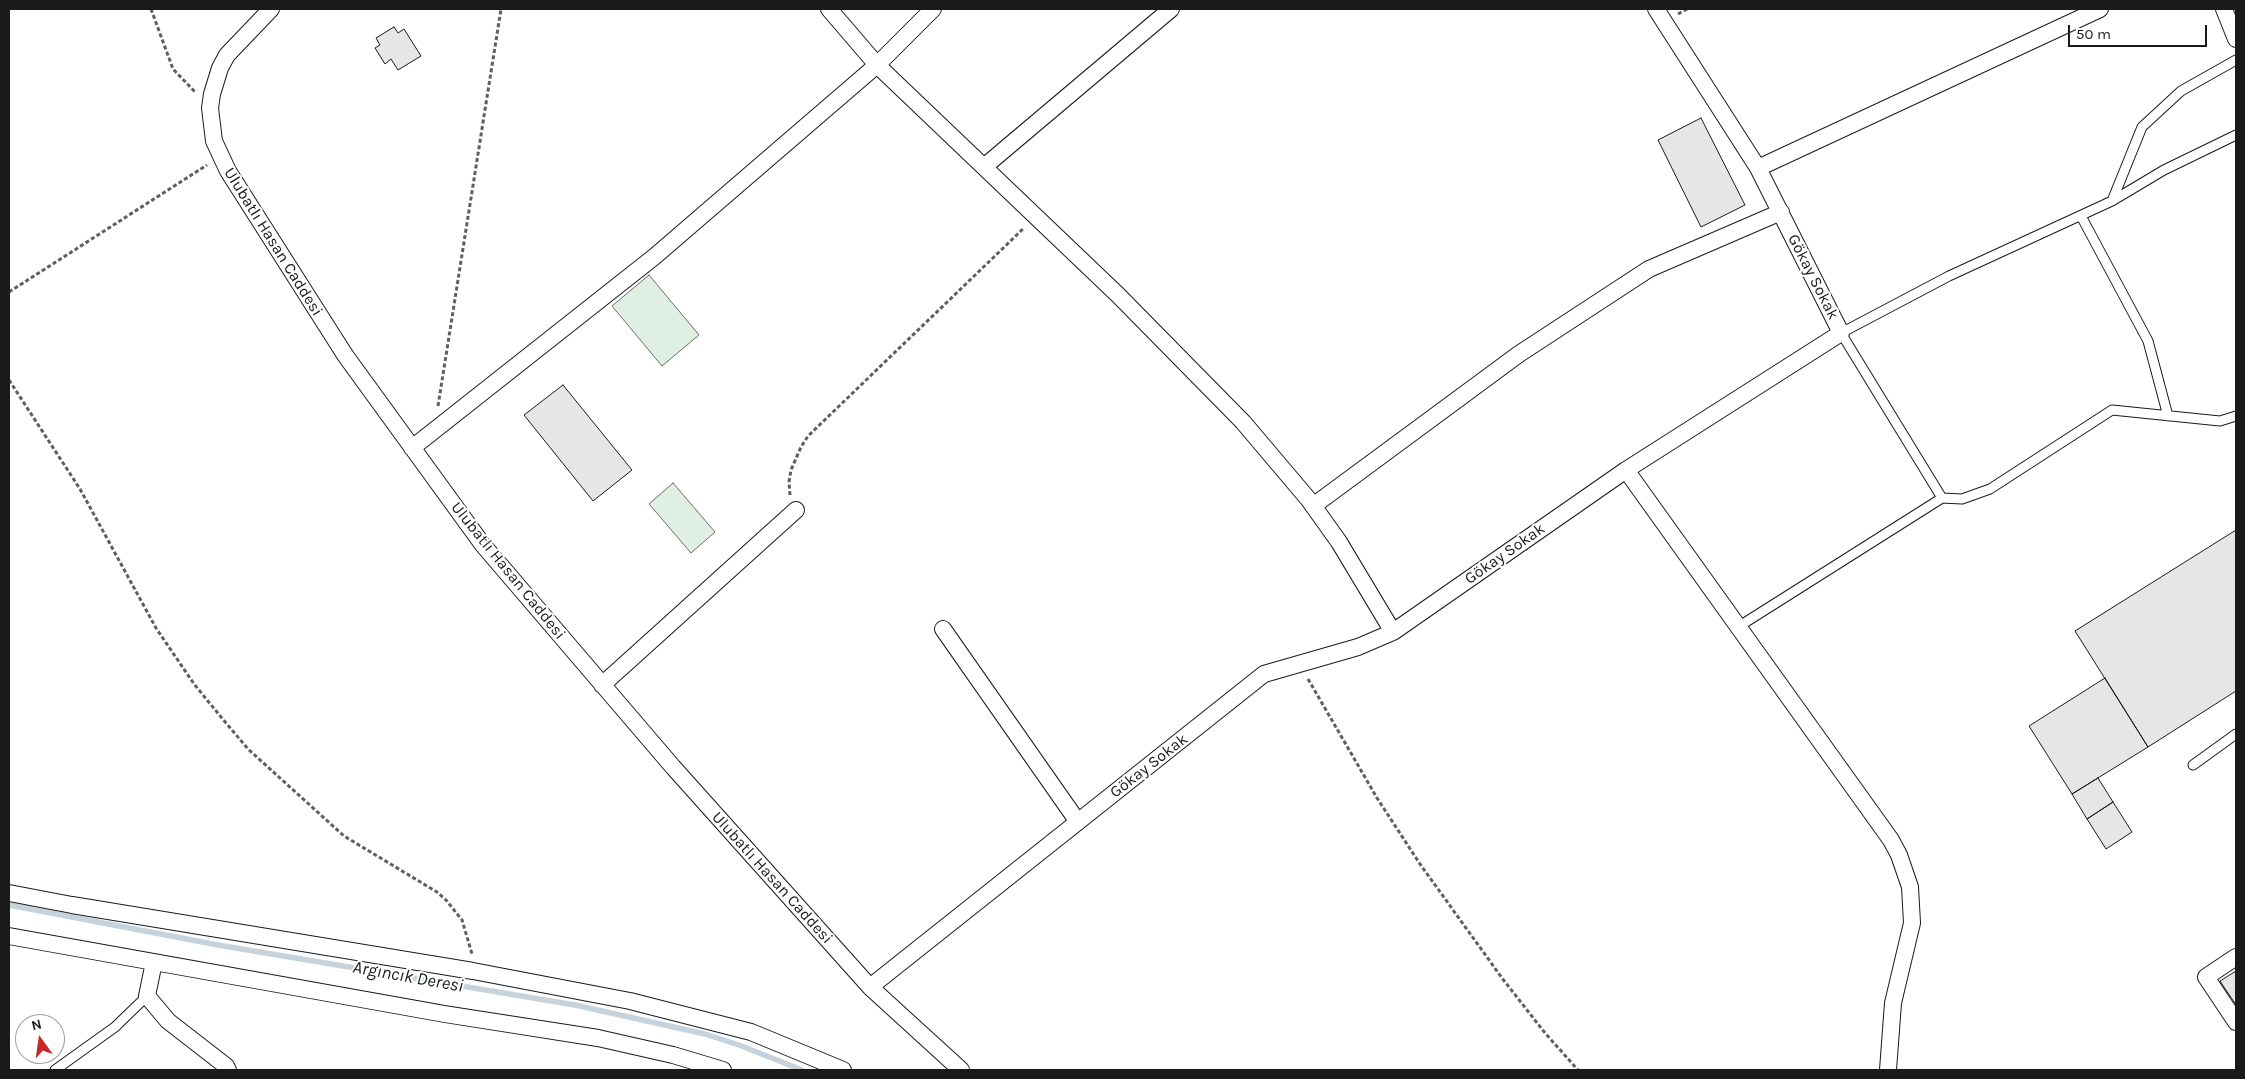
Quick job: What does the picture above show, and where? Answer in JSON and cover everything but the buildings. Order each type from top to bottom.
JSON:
[{"type":"street","name":"Ulubatlı Hasan Caddesi","points":[[271,9],[227,55],[216,80],[210,108],[213,133],[220,157],[345,355],[483,545],[602,685],[870,987],[961,1070]]},
{"type":"street","points":[[829,9],[877,65],[1037,216],[1244,422],[1313,506],[1358,572],[1393,632]]},
{"type":"street","points":[[412,448],[654,257],[877,65],[933,9]]},
{"type":"street","points":[[985,166],[1171,9]]},
{"type":"street","name":"Gökay Sokak","points":[[870,987],[1264,674],[1358,647],[1393,632],[1626,470],[1841,333],[1758,168],[1656,9]]},
{"type":"street","points":[[1758,168],[2100,9]]},
{"type":"street","points":[[2224,9],[2236,39]]},
{"type":"street","points":[[1313,506],[1519,354],[1650,269],[1781,212]]},
{"type":"street","points":[[1626,470],[1891,840],[1906,871],[1910,887],[1912,922],[1893,1004],[1888,1070]]},
{"type":"street","points":[[602,685],[796,510]]},
{"type":"street","points":[[943,629],[1078,822]]},
{"type":"street","points":[[9,893],[473,972],[630,1001],[751,1032],[842,1070]]},
{"type":"street","points":[[9,936],[445,1014],[598,1038],[673,1055],[723,1070]]},
{"type":"street","points":[[2236,957],[2206,977],[2236,1022]]},
{"type":"street","points":[[154,962],[147,996],[168,1021],[226,1066],[228,1070]]},
{"type":"lane","points":[[2112,201],[2142,127],[2181,91],[2236,60]]},
{"type":"lane","points":[[1942,498],[1841,333],[1949,276],[2112,201],[2164,170],[2236,135]]},
{"type":"lane","points":[[2081,216],[2148,341],[2168,416]]},
{"type":"lane","points":[[1738,627],[1942,498],[1962,499],[1990,489],[2112,410],[2220,421],[2236,416]]},
{"type":"lane","points":[[2193,765],[2236,734]]},
{"type":"lane","points":[[55,1070],[115,1027],[147,996]]},
{"type":"path","points":[[151,9],[173,69],[210,108]]},
{"type":"path","points":[[434,431],[502,9]]},
{"type":"path","points":[[9,292],[220,157]]},
{"type":"path","points":[[796,510],[790,492],[790,476],[795,459],[808,436],[1037,216]]},
{"type":"path","points":[[9,380],[80,489],[156,628],[194,684],[248,749],[344,836],[437,892],[446,900],[462,920],[467,933],[471,945],[473,972]]},
{"type":"path","points":[[1300,663],[1342,740],[1420,864],[1502,978],[1545,1033],[1578,1070]]},
{"type":"green space","points":[[649,275],[699,335],[662,366],[612,306]]},
{"type":"green space","points":[[673,483],[715,532],[691,553],[649,504]]},
{"type":"waterway","name":"Argıncık Deresi","points":[[9,905],[218,945],[575,1005],[705,1034],[739,1045],[802,1070]]}]
